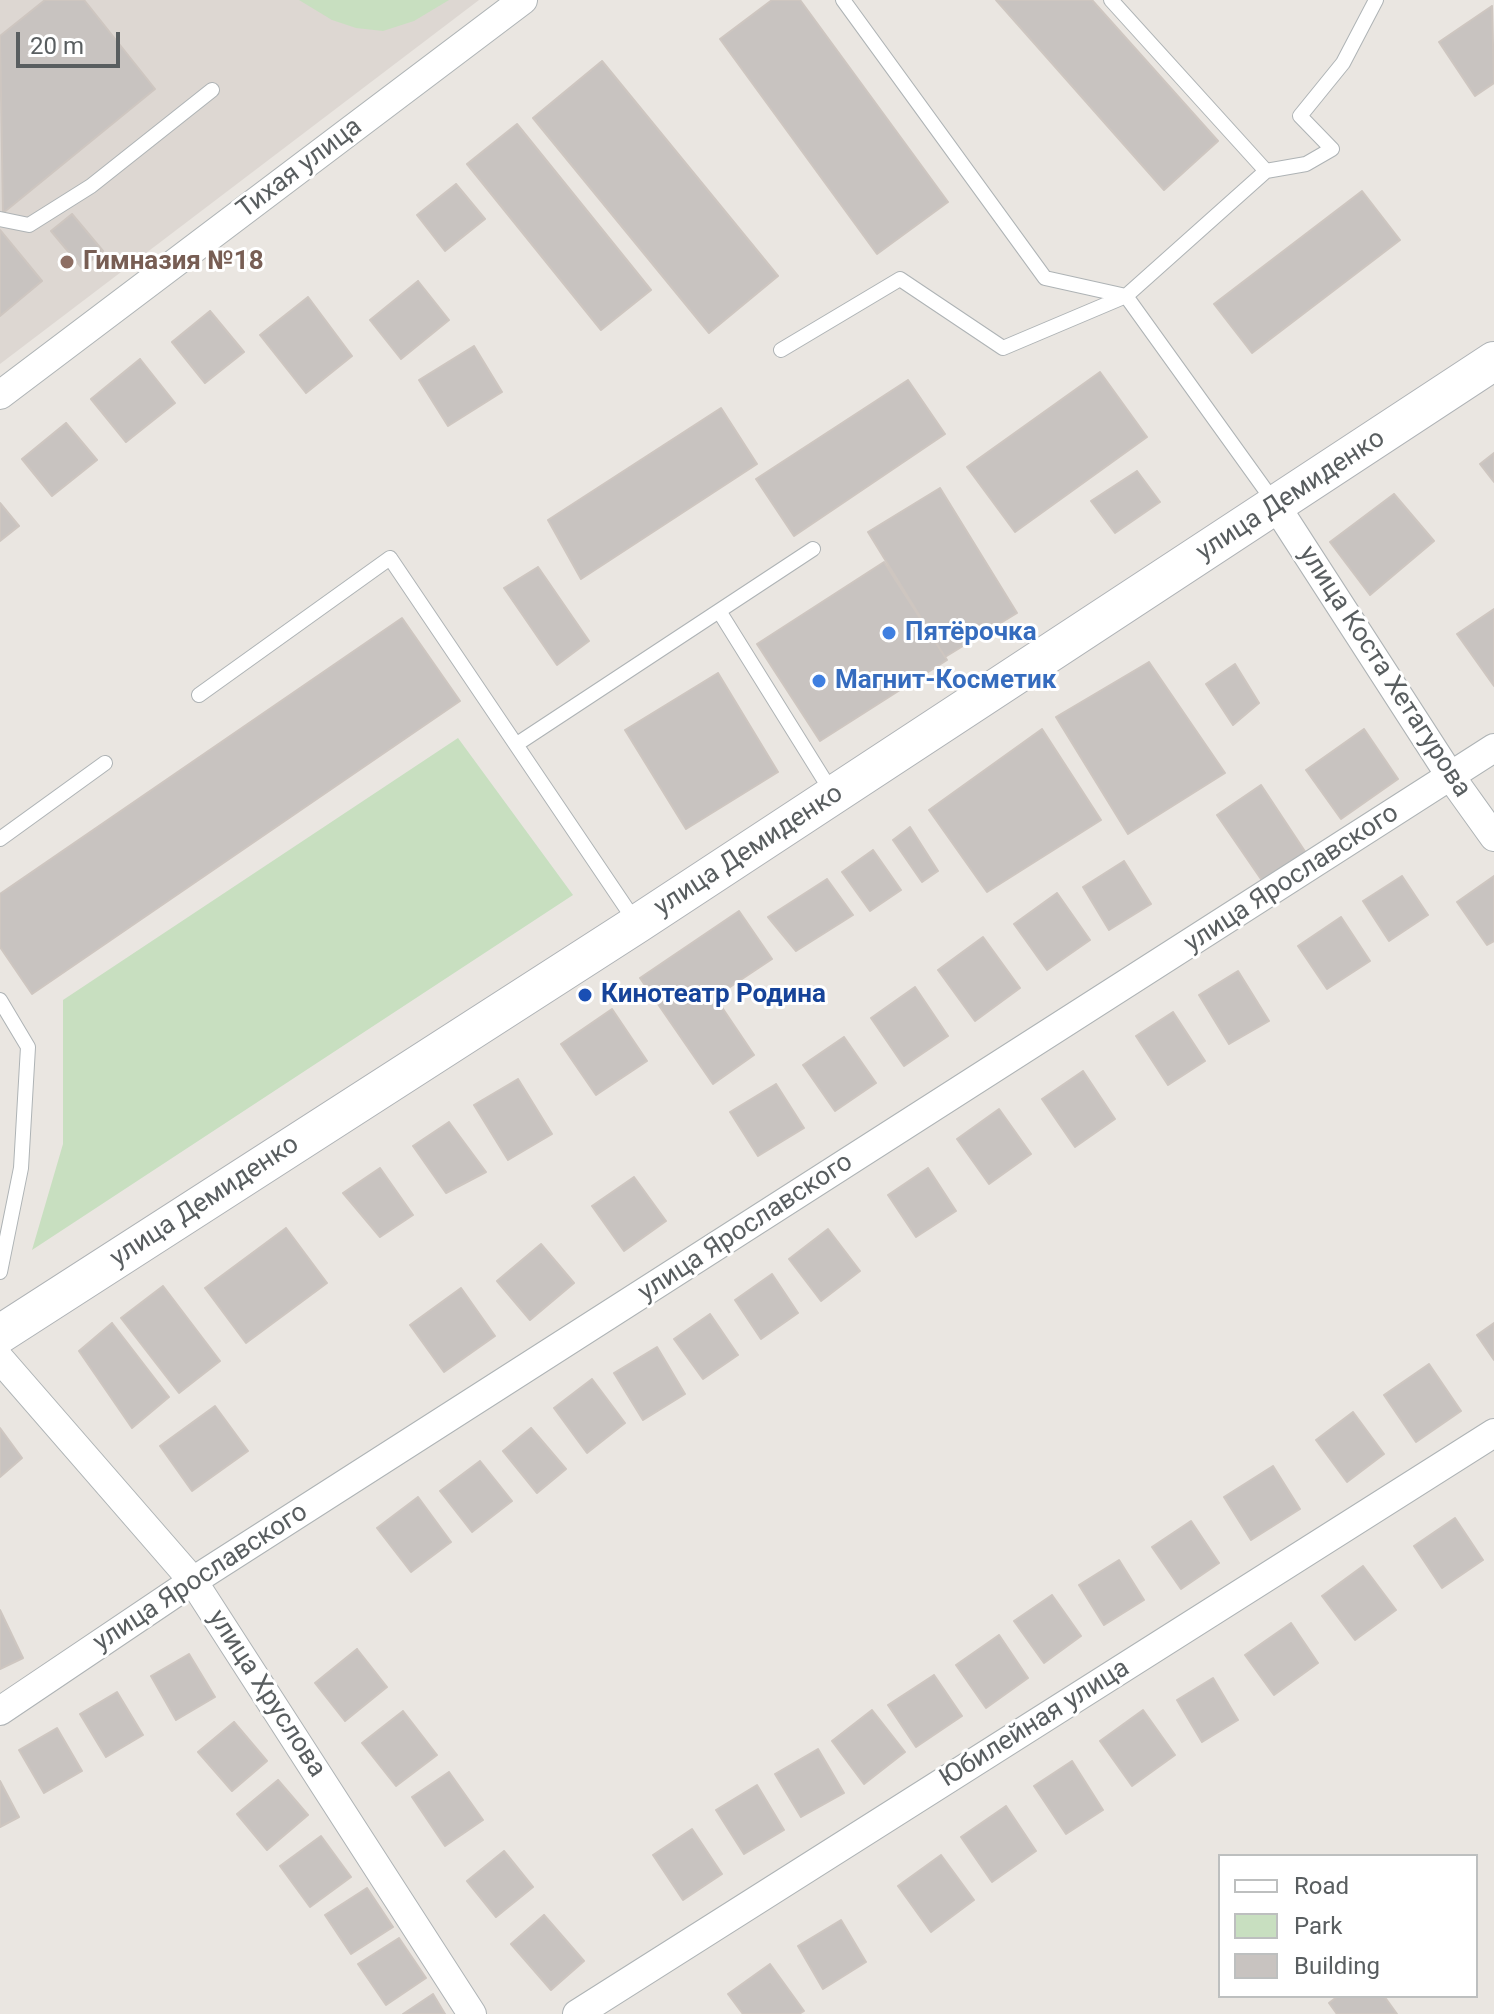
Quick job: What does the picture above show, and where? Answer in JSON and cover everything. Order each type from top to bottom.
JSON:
[{"type":"main road","name":"улица Демиденко","points":[[0,1334],[834,796],[1494,361]]},
{"type":"street","name":"Тихая улица","points":[[0,395],[523,0]]},
{"type":"street","name":"улица Коста Хетагурова","points":[[1276,506],[1451,777],[1494,837]]},
{"type":"street","name":"улица Ярославского","points":[[0,1711],[193,1581],[1494,748]]},
{"type":"street","name":"улица Хруслова","points":[[0,1359],[193,1581],[472,2014]]},
{"type":"street","name":"Юбилейная улица","points":[[577,2014],[1494,1433]]},
{"type":"lane","points":[[843,0],[1045,278],[1126,296],[1276,506]]},
{"type":"lane","points":[[1111,0],[1266,171]]},
{"type":"lane","points":[[781,350],[900,279],[1003,348],[1126,296],[1266,171],[1306,164],[1332,149],[1300,116],[1343,63],[1376,0]]},
{"type":"lane","points":[[0,219],[29,225],[91,186],[212,90]]},
{"type":"lane","points":[[517,744],[813,549]]},
{"type":"lane","points":[[199,695],[390,558],[637,924]]},
{"type":"lane","points":[[719,611],[834,796]]},
{"type":"lane","points":[[0,839],[105,763]]},
{"type":"lane","points":[[0,1000],[28,1047],[21,1168],[0,1272]]},
{"type":"shaded area","name":"Гимназия №18","points":[[0,0],[479,0],[0,364]]},
{"type":"green space","points":[[299,0],[449,0],[414,21],[383,31],[356,28],[332,20]]},
{"type":"green space","points":[[458,738],[573,895],[32,1250],[63,1144],[63,1000]]},
{"type":"building","points":[[45,0],[84,0],[155,89],[3,213],[0,36]]},
{"type":"building","points":[[772,0],[800,0],[948,202],[877,254],[720,39]]},
{"type":"building","points":[[996,0],[1092,0],[1218,141],[1164,190]]},
{"type":"building","points":[[1492,6],[1494,83],[1475,96],[1439,42]]},
{"type":"building","points":[[602,61],[778,276],[709,333],[533,118]]},
{"type":"building","points":[[517,124],[651,290],[601,330],[467,164]]},
{"type":"building","points":[[456,184],[485,219],[445,251],[417,215]]},
{"type":"building","points":[[1362,191],[1400,240],[1252,353],[1214,304]]},
{"type":"building","points":[[72,214],[103,251],[82,268],[51,231]]},
{"type":"building","points":[[0,230],[42,281],[0,316]]},
{"type":"building","points":[[418,281],[449,320],[401,359],[370,320]]},
{"type":"building","points":[[308,297],[352,356],[306,393],[260,335]]},
{"type":"building","points":[[210,311],[244,352],[205,383],[172,342]]},
{"type":"building","points":[[474,346],[502,392],[448,426],[419,380]]},
{"type":"building","points":[[140,359],[175,403],[126,442],[91,399]]},
{"type":"building","points":[[1100,372],[1147,437],[1015,532],[967,467]]},
{"type":"building","points":[[908,380],[945,434],[794,536],[756,479]]},
{"type":"building","points":[[721,408],[757,464],[581,579],[548,520]]},
{"type":"building","points":[[66,423],[97,460],[52,496],[22,459]]},
{"type":"building","points":[[1494,453],[1494,482],[1480,464]]},
{"type":"building","points":[[1137,471],[1160,502],[1115,533],[1091,501]]},
{"type":"building","points":[[940,488],[1017,613],[945,657],[868,532]]},
{"type":"building","points":[[1394,494],[1434,541],[1370,595],[1330,542]]},
{"type":"building","points":[[0,503],[19,526],[0,541]]},
{"type":"building","points":[[884,562],[947,660],[820,741],[757,644]]},
{"type":"building","points":[[538,567],[589,641],[557,665],[504,588]]},
{"type":"building","points":[[1494,609],[1494,686],[1457,634]]},
{"type":"building","points":[[402,618],[460,701],[32,994],[0,947],[0,894]]},
{"type":"building","points":[[1149,662],[1225,773],[1128,834],[1056,717]]},
{"type":"building","points":[[1235,664],[1259,703],[1233,725],[1206,684]]},
{"type":"building","points":[[718,673],[778,772],[686,829],[625,730]]},
{"type":"building","points":[[1042,729],[1101,820],[987,892],[929,810]]},
{"type":"building","points":[[1364,729],[1398,779],[1341,819],[1306,770]]},
{"type":"building","points":[[1261,785],[1306,853],[1263,882],[1217,815]]},
{"type":"building","points":[[910,827],[938,871],[922,882],[893,840]]},
{"type":"building","points":[[873,850],[901,890],[870,911],[842,872]]},
{"type":"building","points":[[1124,861],[1151,904],[1109,930],[1083,887]]},
{"type":"building","points":[[1402,876],[1428,915],[1389,941],[1363,901]]},
{"type":"building","points":[[1494,876],[1494,941],[1487,945],[1457,902]]},
{"type":"building","points":[[827,879],[853,915],[796,951],[768,917]]},
{"type":"building","points":[[1057,893],[1090,940],[1047,970],[1014,924]]},
{"type":"building","points":[[739,911],[772,959],[715,997],[754,1055],[713,1084],[640,978]]},
{"type":"building","points":[[1341,917],[1370,961],[1327,989],[1298,946]]},
{"type":"building","points":[[983,937],[1020,988],[975,1021],[938,970]]},
{"type":"building","points":[[1238,971],[1269,1021],[1229,1044],[1199,995]]},
{"type":"building","points":[[915,987],[948,1036],[904,1066],[871,1018]]},
{"type":"building","points":[[612,1009],[647,1061],[596,1095],[561,1044]]},
{"type":"building","points":[[1173,1012],[1205,1061],[1168,1085],[1136,1036]]},
{"type":"building","points":[[844,1037],[876,1083],[835,1111],[803,1065]]},
{"type":"building","points":[[1083,1071],[1115,1119],[1075,1147],[1042,1099]]},
{"type":"building","points":[[518,1079],[552,1134],[508,1160],[474,1105]]},
{"type":"building","points":[[776,1084],[804,1128],[758,1156],[730,1112]]},
{"type":"building","points":[[999,1109],[1031,1154],[989,1184],[957,1139]]},
{"type":"building","points":[[449,1122],[486,1172],[446,1193],[413,1146]]},
{"type":"building","points":[[380,1168],[413,1215],[380,1237],[343,1193]]},
{"type":"building","points":[[928,1168],[956,1211],[916,1237],[888,1195]]},
{"type":"building","points":[[634,1177],[666,1221],[624,1251],[592,1206]]},
{"type":"building","points":[[286,1228],[327,1283],[246,1343],[205,1288]]},
{"type":"building","points":[[828,1229],[860,1271],[821,1301],[789,1259]]},
{"type":"building","points":[[541,1244],[574,1283],[530,1320],[497,1281]]},
{"type":"building","points":[[772,1274],[798,1313],[761,1339],[735,1300]]},
{"type":"building","points":[[163,1286],[220,1361],[179,1393],[121,1318]]},
{"type":"building","points":[[461,1288],[495,1336],[444,1372],[410,1325]]},
{"type":"building","points":[[710,1314],[738,1355],[703,1379],[674,1339]]},
{"type":"building","points":[[112,1323],[169,1397],[132,1428],[79,1351]]},
{"type":"building","points":[[1494,1323],[1494,1360],[1477,1335]]},
{"type":"building","points":[[657,1347],[685,1394],[643,1420],[614,1373]]},
{"type":"building","points":[[1429,1364],[1461,1411],[1416,1442],[1384,1395]]},
{"type":"building","points":[[592,1379],[625,1423],[587,1453],[554,1408]]},
{"type":"building","points":[[215,1406],[248,1451],[192,1491],[160,1446]]},
{"type":"building","points":[[1353,1412],[1384,1454],[1347,1482],[1316,1440]]},
{"type":"building","points":[[0,1428],[22,1458],[0,1477]]},
{"type":"building","points":[[531,1428],[566,1469],[537,1493],[503,1451]]},
{"type":"building","points":[[480,1461],[512,1501],[472,1532],[440,1491]]},
{"type":"building","points":[[1273,1466],[1300,1509],[1251,1540],[1224,1497]]},
{"type":"building","points":[[418,1497],[451,1542],[411,1572],[377,1528]]},
{"type":"building","points":[[1455,1518],[1483,1560],[1442,1588],[1414,1546]]},
{"type":"building","points":[[1191,1521],[1219,1563],[1181,1589],[1152,1547]]},
{"type":"building","points":[[1119,1560],[1144,1600],[1104,1625],[1079,1585]]},
{"type":"building","points":[[1363,1566],[1396,1610],[1355,1640],[1322,1596]]},
{"type":"building","points":[[1052,1595],[1081,1636],[1044,1663],[1014,1621]]},
{"type":"building","points":[[0,1610],[23,1658],[0,1669]]},
{"type":"building","points":[[1291,1623],[1318,1663],[1274,1695],[1245,1655]]},
{"type":"building","points":[[999,1635],[1028,1678],[986,1708],[956,1665]]},
{"type":"building","points":[[357,1649],[387,1687],[345,1721],[315,1683]]},
{"type":"building","points":[[189,1654],[215,1697],[176,1720],[151,1676]]},
{"type":"building","points":[[934,1675],[962,1716],[916,1747],[888,1705]]},
{"type":"building","points":[[1213,1678],[1238,1720],[1202,1742],[1177,1700]]},
{"type":"building","points":[[117,1692],[143,1735],[106,1757],[80,1714]]},
{"type":"building","points":[[872,1710],[905,1752],[864,1784],[832,1741]]},
{"type":"building","points":[[1143,1710],[1175,1755],[1132,1786],[1100,1741]]},
{"type":"building","points":[[403,1711],[437,1755],[396,1786],[362,1743]]},
{"type":"building","points":[[234,1722],[267,1761],[232,1791],[198,1752]]},
{"type":"building","points":[[57,1728],[82,1771],[44,1793],[19,1750]]},
{"type":"building","points":[[818,1749],[844,1793],[801,1817],[775,1774]]},
{"type":"building","points":[[1072,1761],[1103,1810],[1066,1834],[1034,1786]]},
{"type":"building","points":[[449,1772],[483,1820],[445,1846],[412,1797]]},
{"type":"building","points":[[278,1780],[308,1815],[267,1850],[237,1814]]},
{"type":"building","points":[[0,1781],[19,1817],[0,1827]]},
{"type":"building","points":[[757,1785],[784,1830],[744,1854],[716,1810]]},
{"type":"building","points":[[1006,1806],[1036,1851],[992,1882],[961,1837]]},
{"type":"building","points":[[692,1829],[722,1874],[683,1900],[653,1855]]},
{"type":"building","points":[[321,1836],[351,1877],[310,1907],[280,1866]]},
{"type":"building","points":[[504,1851],[533,1887],[496,1917],[467,1881]]},
{"type":"building","points":[[941,1855],[974,1900],[931,1932],[898,1886]]},
{"type":"building","points":[[367,1888],[393,1927],[351,1954],[325,1915]]},
{"type":"building","points":[[544,1915],[584,1961],[551,1990],[511,1944]]},
{"type":"building","points":[[841,1920],[866,1962],[823,1989],[798,1946]]},
{"type":"building","points":[[399,1938],[426,1978],[386,2005],[358,1964]]},
{"type":"building","points":[[770,1964],[804,2011],[799,2014],[743,2014],[728,1994]]},
{"type":"building","points":[[433,1994],[445,2014],[403,2014]]},
{"type":"building","points":[[1335,1998],[1385,1998],[1397,2014],[1337,2014],[1329,2003]]},
{"type":"place","name":"Гимназия №18","points":[[67,262]]},
{"type":"place","name":"Пятёрочка","points":[[889,633]]},
{"type":"place","name":"Магнит-Косметик","points":[[819,681]]},
{"type":"place","name":"Кинотеатр Родина","points":[[585,995]]}]
